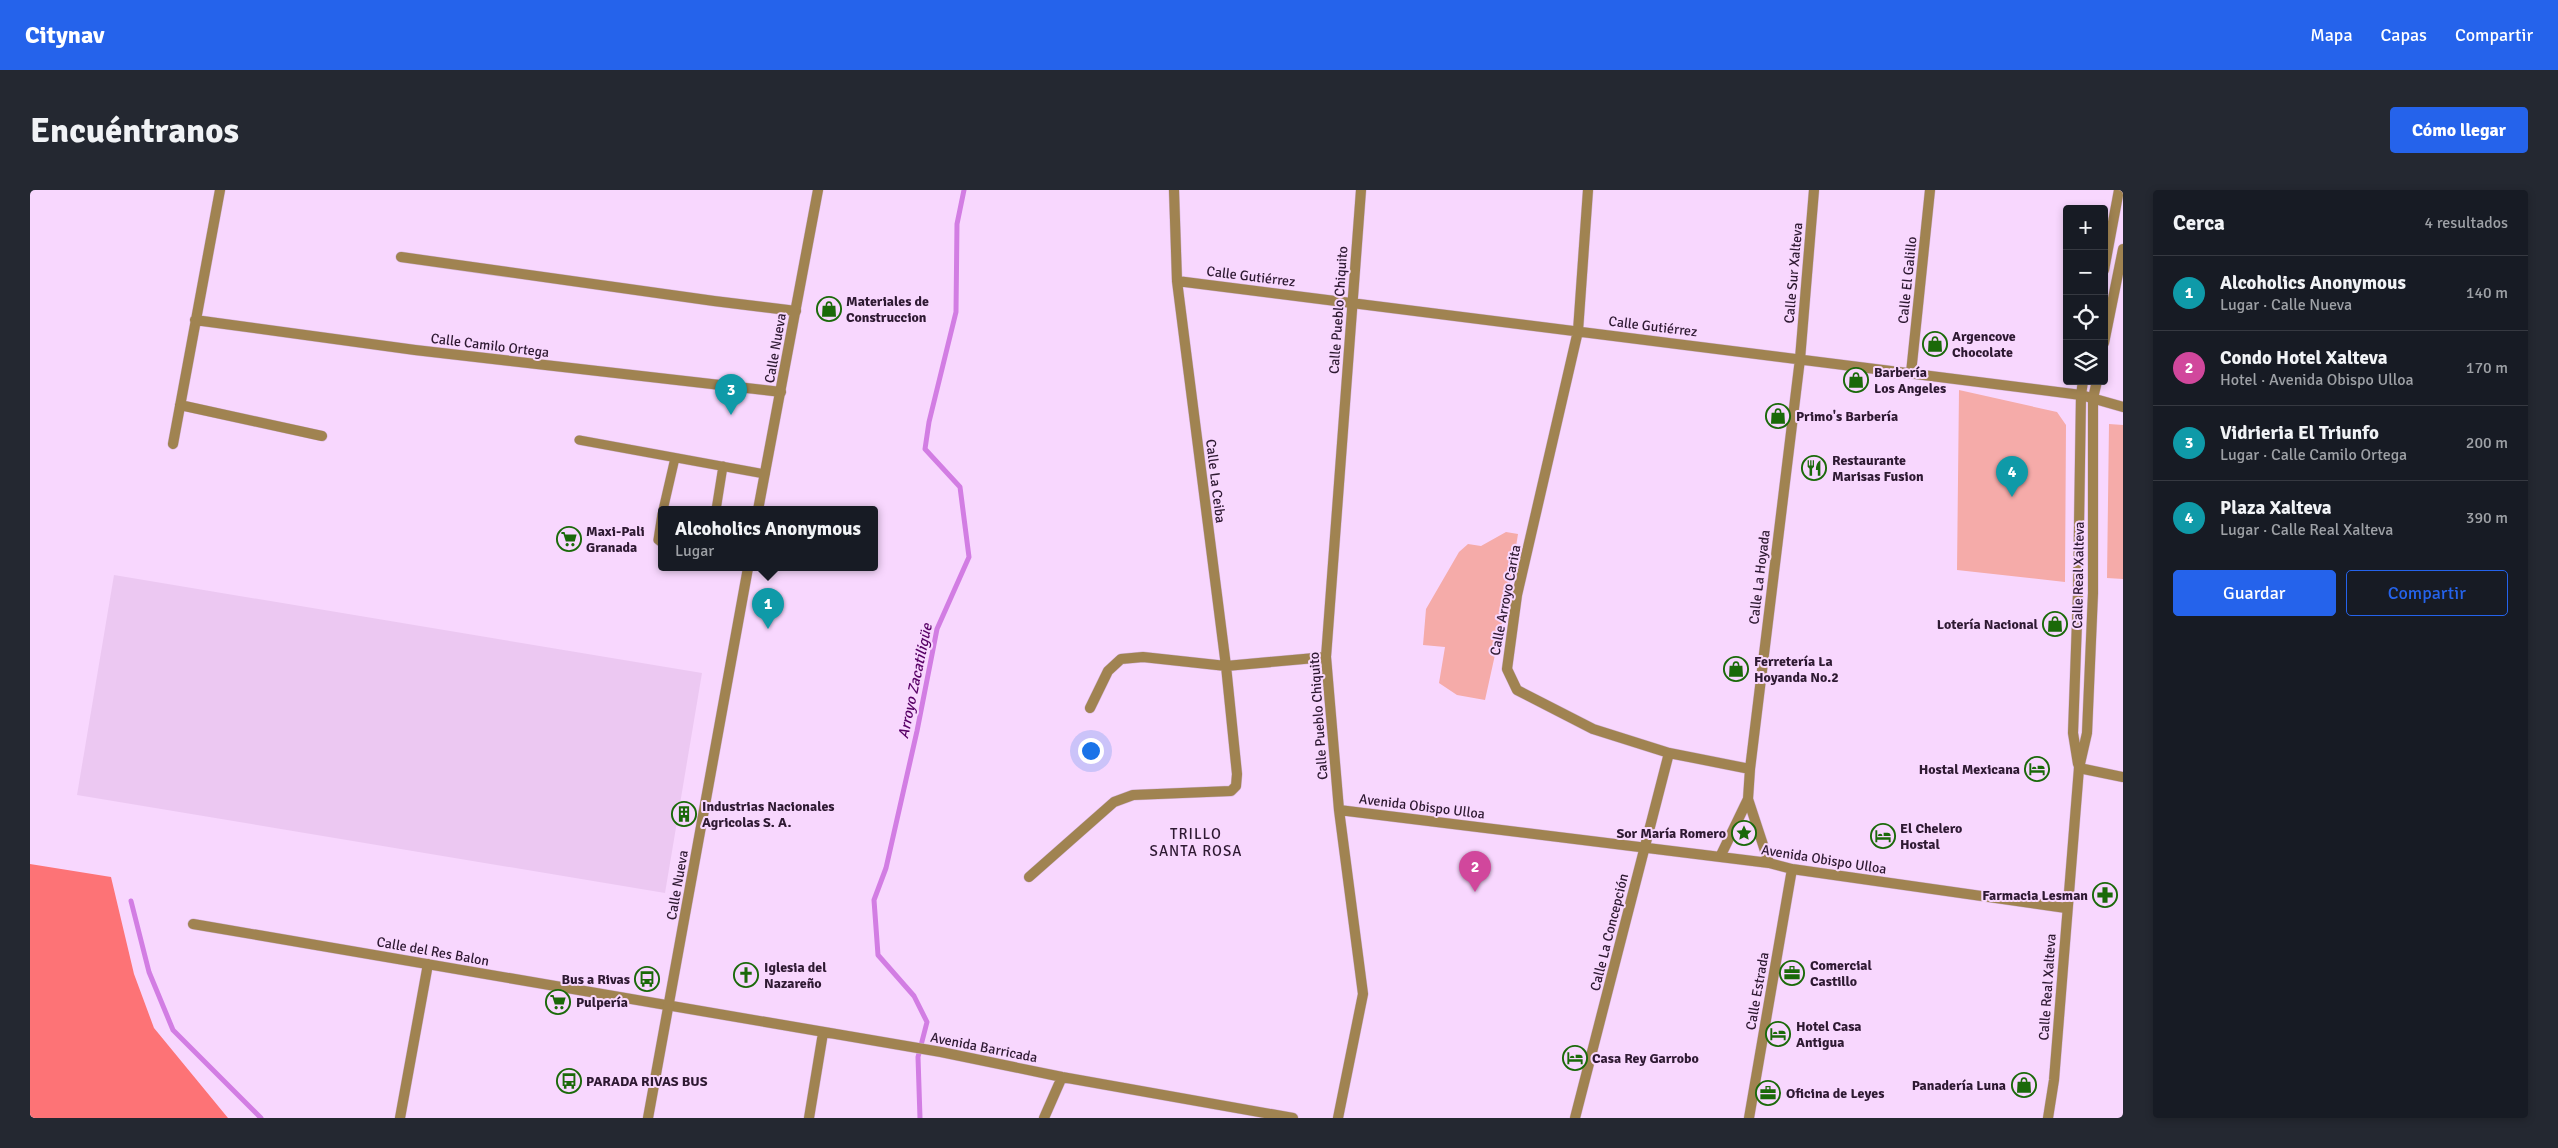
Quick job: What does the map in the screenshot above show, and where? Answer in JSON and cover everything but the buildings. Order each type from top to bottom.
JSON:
[{"type":"street","points":[[173,444],[220,190]]},
{"type":"street","name":"Calle Nueva","points":[[759,506],[818,190]]},
{"type":"street","name":"Calle La Ceiba","points":[[1030,877],[1114,802],[1133,795],[1231,791],[1236,786],[1237,774],[1226,666],[1177,281],[1174,190]]},
{"type":"street","name":"Calle Pueblo Chiquito","points":[[1338,1118],[1363,994],[1339,810],[1326,656],[1361,190]]},
{"type":"street","name":"Calle Arroyo Carita","points":[[1588,190],[1578,331],[1518,595],[1507,670],[1517,690],[1593,729],[1669,753],[1750,770]]},
{"type":"street","name":"Calle Sur Xalteva","points":[[1800,359],[1814,190]]},
{"type":"street","name":"Calle El Galillo","points":[[1911,373],[1930,190]]},
{"type":"street","points":[[2108,250],[2119,190]]},
{"type":"street","points":[[2105,340],[2123,249]]},
{"type":"street","points":[[401,257],[714,302],[796,310]]},
{"type":"street","name":"Calle Gutiérrez","points":[[1177,281],[2081,395],[2123,407]]},
{"type":"street","name":"Calle Camilo Ortega","points":[[195,320],[415,350],[781,392]]},
{"type":"street","name":"Calle La Hoyada","points":[[1720,857],[1748,799],[1800,359]]},
{"type":"street","name":"Calle Real Xalteva","points":[[2079,768],[2072,734],[2078,593],[2082,385]]},
{"type":"street","name":"Calle Real Xalteva","points":[[2048,1118],[2054,1080],[2066,908],[2079,768],[2087,733],[2092,593],[2093,398],[2096,385]]},
{"type":"street","points":[[180,406],[322,436]]},
{"type":"street","name":"Calle Nueva","points":[[648,1118],[747,571]]},
{"type":"street","points":[[2078,593],[2092,593]]},
{"type":"street","points":[[1090,708],[1108,671],[1121,659],[1143,657],[1226,666],[1326,656]]},
{"type":"street","name":"Calle La Concepción","points":[[1575,1118],[1669,753]]},
{"type":"street","points":[[2079,768],[2123,777]]},
{"type":"street","name":"Calle La Hoyada","points":[[1748,799],[1769,864]]},
{"type":"street","name":"Avenida Obispo Ulloa","points":[[1339,810],[1720,857],[2066,908]]},
{"type":"street","name":"Calle Estrada","points":[[1749,1118],[1792,869]]},
{"type":"street","name":"Calle del Res Balon","points":[[193,924],[669,1006]]},
{"type":"street","points":[[400,1118],[428,964]]},
{"type":"street","name":"Avenida Barricada","points":[[669,1006],[941,1052],[1062,1077],[1294,1118]]},
{"type":"street","points":[[809,1118],[823,1033]]},
{"type":"street","points":[[1044,1118],[1062,1077]]},
{"type":"lane","points":[[579,440],[764,474]]},
{"type":"lane","points":[[664,506],[675,458]]},
{"type":"lane","points":[[717,506],[723,466]]},
{"type":"shaded area","points":[[1959,390],[2057,412],[2066,425],[2065,582],[1957,570]]},
{"type":"shaded area","points":[[2109,424],[2123,425],[2123,579],[2107,578]]},
{"type":"shaded area","points":[[1506,532],[1518,534],[1508,596],[1485,700],[1457,695],[1439,683],[1445,647],[1423,645],[1426,609],[1459,552],[1468,544],[1481,546]]},
{"type":"shaded area","points":[[114,575],[702,673],[665,893],[77,795]]},
{"type":"shaded area","points":[[30,864],[111,877],[134,974],[154,1028],[228,1118],[30,1118]]},
{"type":"waterway","name":"Arroyo Zacatiligüe","points":[[920,1118],[918,1057],[927,1022],[914,996],[878,955],[874,900],[886,868],[917,731],[937,629],[969,557],[960,487],[925,449],[929,422],[956,312],[957,224],[964,190]]},
{"type":"waterway","points":[[131,901],[149,972],[173,1030],[261,1118]]},
{"type":"place","name":"Materiales de Construccion","points":[[829,309]]},
{"type":"place","name":"Argencove Chocolate","points":[[1935,344]]},
{"type":"place","name":"Barbería Los Angeles","points":[[1856,380]]},
{"type":"place","name":"Vidrieria El Triunfo","points":[[731,415]]},
{"type":"place","name":"Primo's Barbería","points":[[1778,416]]},
{"type":"place","name":"Restaurante Marisas Fusion","points":[[1814,468]]},
{"type":"place","name":"Plaza Xalteva","points":[[2012,497]]},
{"type":"place","name":"Maxi-Pali Granada","points":[[569,539]]},
{"type":"place","name":"Lotería Nacional","points":[[2055,624]]},
{"type":"place","name":"Alcoholics Anonymous","points":[[768,629]]},
{"type":"place","name":"Ferretería La Hoyanda No.2","points":[[1736,669]]},
{"type":"place","name":"Hostal Mexicana","points":[[2037,769]]},
{"type":"place","name":"Industrias Nacionales Agricolas S. A.","points":[[684,814]]},
{"type":"place","name":"Sor María Romero","points":[[1744,833]]},
{"type":"place","name":"El Chelero Hostal","points":[[1883,836]]},
{"type":"place","name":"Condo Hotel Xalteva","points":[[1475,892]]},
{"type":"place","name":"Farmacia Lesman","points":[[2105,895]]},
{"type":"place","name":"Comercial Castillo","points":[[1792,973]]},
{"type":"place","name":"Iglesia del Nazareño","points":[[746,975]]},
{"type":"place","name":"Bus a Rivas","points":[[647,979]]},
{"type":"place","name":"Pulpería","points":[[558,1002]]},
{"type":"place","name":"Hotel Casa Antigua","points":[[1778,1034]]},
{"type":"place","name":"Casa Rey Garrobo","points":[[1575,1058]]},
{"type":"place","name":"PARADA RIVAS BUS","points":[[569,1081]]},
{"type":"place","name":"Panadería Luna","points":[[2024,1085]]},
{"type":"place","name":"Oficina de Leyes","points":[[1768,1093]]},
{"type":"district","name":"TRILLO SANTA ROSA","points":[[1196,842]]}]
